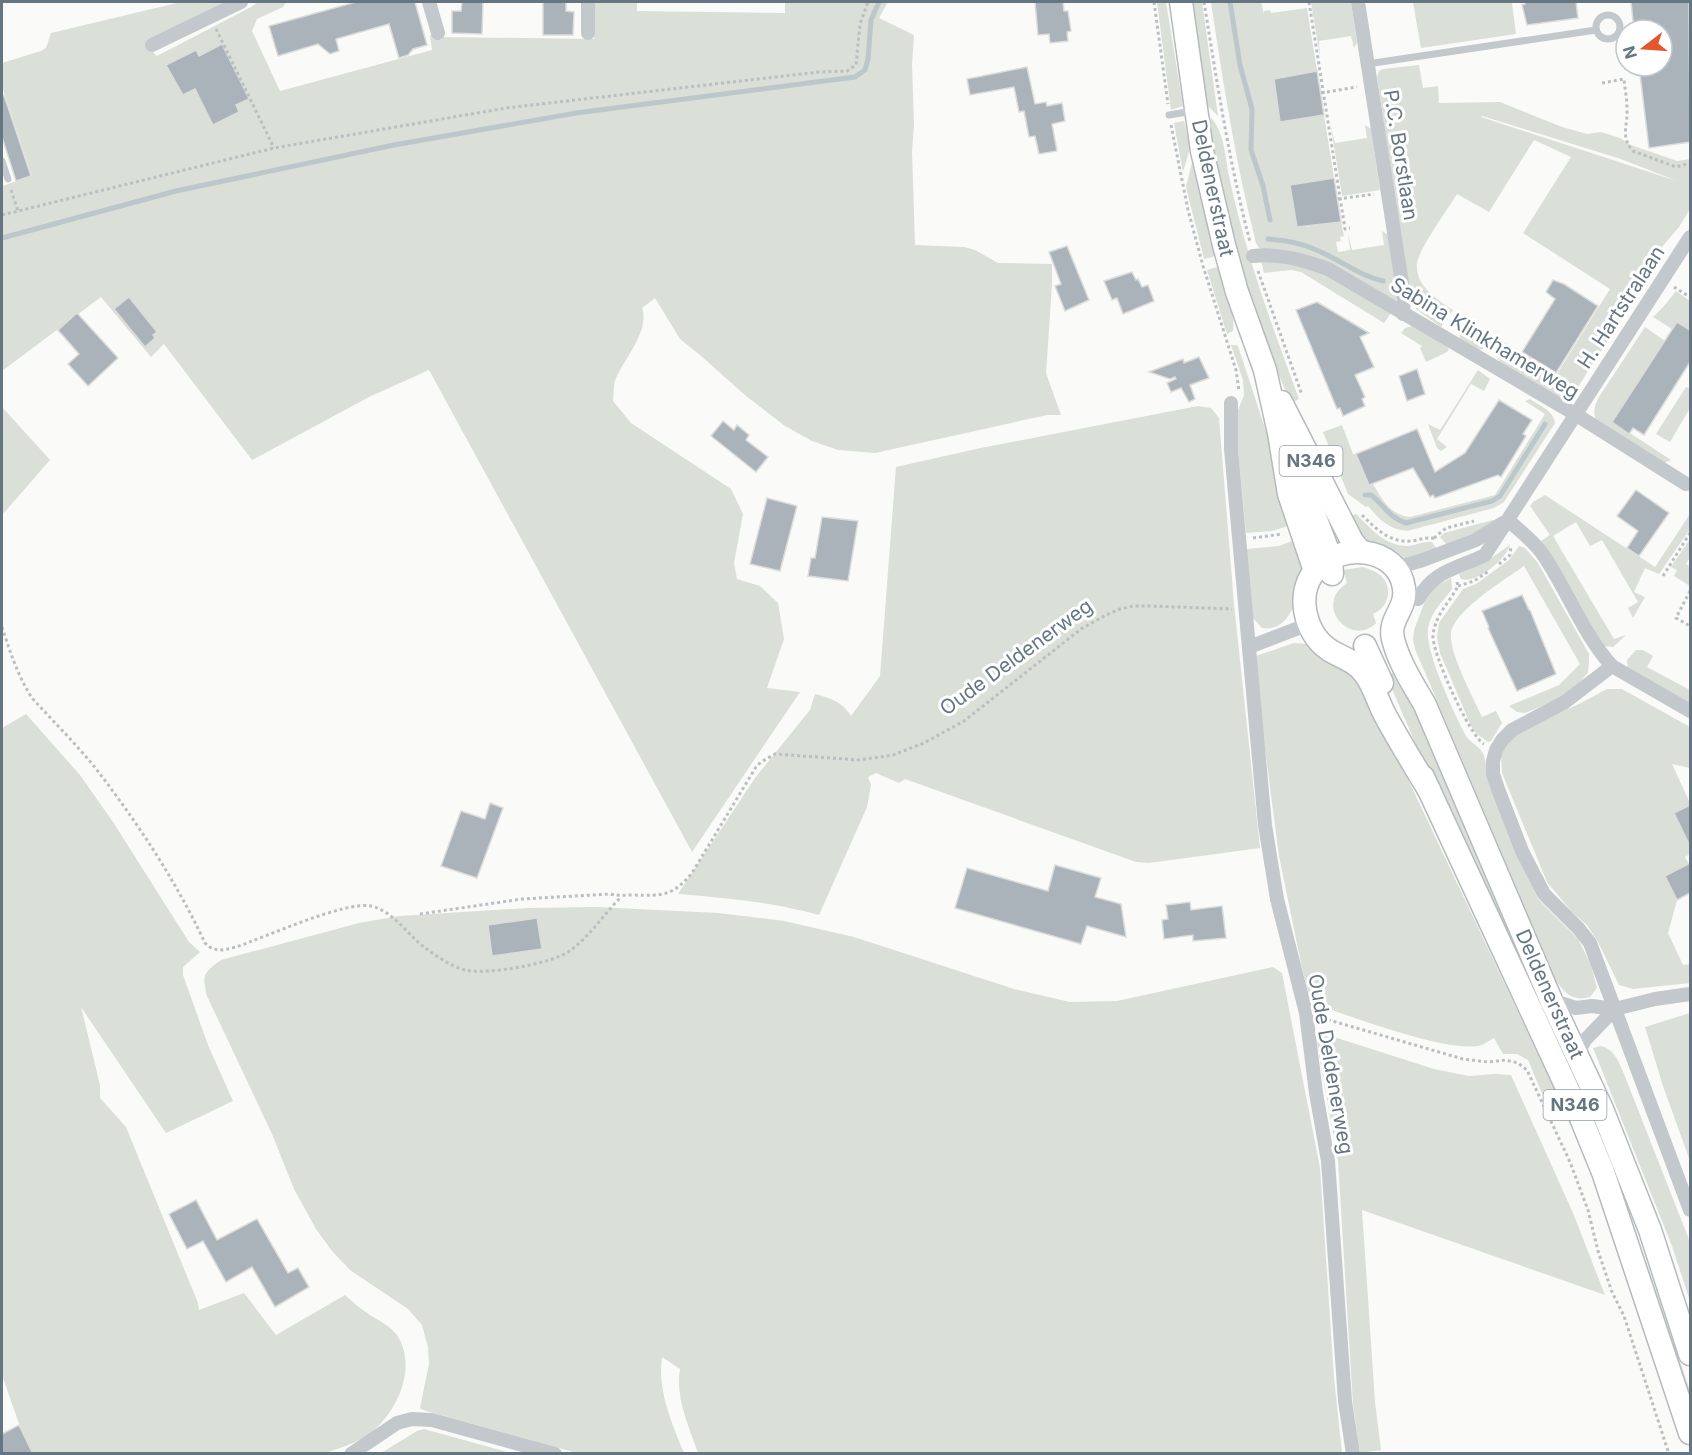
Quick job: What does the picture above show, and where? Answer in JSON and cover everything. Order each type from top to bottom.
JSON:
[{"type":"main road","name":"Deldenerstraat","points":[[1181,2],[1203,151],[1224,245],[1237,292],[1264,370],[1279,433],[1289,450],[1323,565]]},
{"type":"main road","name":"Deldenerstraat","points":[[1264,370],[1352,541],[1360,551]]},
{"type":"main road","points":[[1398,634],[1391,628],[1393,620],[1401,609],[1404,595],[1401,576],[1396,568],[1379,556],[1360,551],[1346,554],[1323,565],[1331,576],[1323,585],[1318,604],[1320,616],[1317,625],[1341,641],[1356,646],[1360,654],[1398,634],[1413,616],[1418,598]]},
{"type":"main road","name":"Deldenerstraat","points":[[1398,634],[1404,669],[1425,705],[1551,1000],[1602,1109],[1650,1230],[1690,1354]]},
{"type":"main road","name":"Deldenerstraat","points":[[1360,654],[1429,790],[1586,1129],[1603,1172],[1690,1433]]},
{"type":"street","points":[[152,45],[241,2]]},
{"type":"street","points":[[429,2],[438,33]]},
{"type":"street","points":[[588,2],[588,33]]},
{"type":"street","name":"P.C. Borstlaan","points":[[1358,2],[1404,296],[1403,314]]},
{"type":"street","name":"H. Hartstralaan","points":[[1418,598],[1425,586],[1435,577],[1485,555],[1690,237]]},
{"type":"street","name":"Sabina Klinkhamerweg","points":[[1253,256],[1281,255],[1328,269],[1575,414],[1686,484]]},
{"type":"street","name":"Oude Deldenerweg","points":[[1231,406],[1231,449],[1265,825],[1270,864],[1306,1013],[1316,1093],[1328,1161],[1346,1401],[1353,1454]]},
{"type":"street","points":[[1508,520],[1543,554],[1577,616],[1602,655],[1612,666],[1690,711]]},
{"type":"street","name":"H. Hartstralaan","points":[[1396,568],[1476,540],[1508,520]]},
{"type":"street","points":[[1249,647],[1317,625]]},
{"type":"street","points":[[1612,666],[1565,702],[1512,730],[1496,750],[1493,774],[1522,851],[1544,894],[1590,943],[1690,1210]]},
{"type":"street","points":[[1551,1000],[1576,1008],[1592,1006],[1616,1009],[1655,999],[1690,994]]},
{"type":"street","points":[[1577,1055],[1585,1040],[1616,1009]]},
{"type":"street","points":[[351,1454],[397,1423],[412,1419],[432,1420],[555,1454]]},
{"type":"lane","points":[[1367,64],[1596,30]]},
{"type":"lane","points":[[1169,115],[1197,110]]},
{"type":"lane","points":[[2,161],[8,179]]},
{"type":"path","points":[[2,215],[274,148],[506,108],[819,72],[847,71],[856,65],[860,24],[868,2]]},
{"type":"path","points":[[1154,2],[1169,115],[1188,210],[1240,383],[1239,394],[1231,406]]},
{"type":"path","points":[[1204,2],[1235,187],[1253,256],[1305,402]]},
{"type":"path","points":[[1309,2],[1320,63],[1322,92],[1330,122],[1339,199],[1345,229],[1350,228]]},
{"type":"path","points":[[210,17],[274,148]]},
{"type":"path","points":[[1602,83],[1624,79],[1628,113],[1625,138],[1633,151],[1676,167],[1690,164]]},
{"type":"path","points":[[1322,92],[1371,84]]},
{"type":"path","points":[[8,179],[18,211]]},
{"type":"path","points":[[1339,199],[1388,192]]},
{"type":"path","points":[[1356,509],[1387,537],[1401,541],[1434,538],[1444,552]]},
{"type":"path","points":[[1663,576],[1690,533]]},
{"type":"path","points":[[1452,569],[1458,586],[1437,618],[1432,638],[1469,727],[1478,741],[1496,750]]},
{"type":"path","points":[[1690,591],[1676,618],[1690,626]]},
{"type":"path","name":"Oude Deldenerweg","points":[[420,914],[522,898],[667,894],[682,885],[692,873],[756,767],[768,757],[784,754],[859,760],[893,755],[924,743],[964,721],[1081,629],[1120,609],[1150,606],[1246,609]]},
{"type":"path","points":[[2,627],[13,661],[32,698],[93,765],[126,808],[180,894],[205,943],[210,948],[220,950],[236,947],[342,909],[369,906],[387,913],[415,940],[436,956],[458,968],[481,972],[545,963],[561,957],[577,946],[621,897]]},
{"type":"path","points":[[1306,1013],[1463,1059],[1488,1062],[1506,1060],[1518,1063],[1527,1070],[1577,1181],[1612,1292],[1624,1316],[1669,1454]]},
{"type":"shaded area","points":[[181,2],[229,2],[145,44],[157,56],[258,2],[286,2],[283,7],[257,19],[252,31],[280,91],[432,50],[430,35],[444,31],[444,37],[594,39],[595,2],[637,2],[637,11],[785,13],[785,2],[888,2],[879,18],[914,35],[912,152],[915,245],[964,247],[975,250],[998,263],[1052,264],[1046,373],[1061,415],[1047,415],[875,453],[838,450],[812,441],[785,426],[680,339],[655,298],[642,308],[644,317],[640,335],[615,380],[613,401],[631,423],[731,489],[743,514],[734,563],[737,579],[760,586],[778,603],[784,639],[767,688],[800,692],[692,852],[429,370],[369,397],[252,460],[164,344],[151,357],[101,297],[2,371],[2,186],[32,176],[2,89],[2,63],[46,48],[51,33]]},
{"type":"shaded area","points":[[1157,2],[1166,2],[1183,106],[1171,110]]},
{"type":"shaded area","points":[[1190,2],[1202,2],[1218,116],[1205,103]]},
{"type":"shaded area","points":[[1211,2],[1261,2],[1264,14],[1264,11],[1270,10],[1271,13],[1307,8],[1317,71],[1281,77],[1281,80],[1275,82],[1274,78],[1281,122],[1324,115],[1334,178],[1290,185],[1297,228],[1298,225],[1304,224],[1305,227],[1341,222],[1344,236],[1340,237],[1341,241],[1336,242],[1338,252],[1350,250],[1348,234],[1352,250],[1384,245],[1382,231],[1388,235],[1398,297],[1395,302],[1374,291],[1259,248],[1236,153]]},
{"type":"shaded area","points":[[1311,2],[1351,2],[1357,43],[1354,48],[1351,36],[1319,41],[1320,57]]},
{"type":"shaded area","points":[[1413,2],[1518,2],[1512,3],[1516,34],[1421,48]]},
{"type":"shaded area","points":[[1419,65],[1423,88],[1438,86],[1439,103],[1500,102],[1562,127],[1587,134],[1601,132],[1677,161],[1690,159],[1690,209],[1679,227],[1649,262],[1636,285],[1629,307],[1571,398],[1561,398],[1500,363],[1498,358],[1505,343],[1557,374],[1610,289],[1523,233],[1571,157],[1534,140],[1489,212],[1457,194],[1428,240],[1417,264],[1417,272],[1424,286],[1434,297],[1453,310],[1441,327],[1416,309],[1408,281],[1377,77],[1379,71]],"holes":[[[1482,116],[1621,159],[1677,181],[1481,117]]]},
{"type":"shaded area","points":[[1206,114],[1212,119],[1220,133],[1235,205],[1251,261],[1299,399],[1291,403],[1263,333],[1240,261],[1221,188]]},
{"type":"shaded area","points":[[1184,121],[1190,148],[1183,172],[1174,123]]},
{"type":"shaded area","points":[[1365,125],[1371,129],[1380,190],[1342,196],[1331,127],[1335,143],[1367,138]]},
{"type":"shaded area","points":[[1192,163],[1215,254],[1213,257],[1204,259],[1186,187]]},
{"type":"shaded area","points":[[1261,260],[1309,265],[1391,313],[1384,323],[1301,272],[1291,270],[1264,273]]},
{"type":"shaded area","points":[[1217,267],[1226,288],[1233,317],[1233,331],[1227,334],[1207,270]]},
{"type":"shaded area","points":[[1676,291],[1690,301],[1690,330],[1677,322],[1672,329],[1653,317]]},
{"type":"shaded area","points":[[1466,320],[1491,335],[1483,349],[1478,350],[1460,339],[1459,332]]},
{"type":"shaded area","points":[[1413,326],[1446,346],[1449,349],[1447,352],[1426,362],[1420,348],[1422,346],[1401,333],[1405,328]]},
{"type":"shaded area","points":[[1645,327],[1665,341],[1613,422],[1671,460],[1664,463],[1596,421],[1594,414],[1599,397]]},
{"type":"shaded area","points":[[1231,345],[1238,346],[1279,471],[1291,525],[1272,531],[1246,533],[1235,418],[1244,395],[1243,380]]},
{"type":"shaded area","points":[[1478,370],[1490,379],[1484,391],[1471,384],[1437,439],[1447,447],[1441,451],[1437,448],[1428,424],[1440,430]]},
{"type":"shaded area","points":[[1686,387],[1690,389],[1690,408],[1670,442],[1656,434]]},
{"type":"shaded area","points":[[1530,399],[1549,412],[1555,423],[1504,502],[1494,508],[1407,531],[1389,526],[1368,506],[1366,507],[1348,494],[1323,432],[1342,425],[1353,454],[1356,454],[1369,485],[1373,484],[1383,501],[1392,510],[1410,517],[1495,495],[1545,414],[1525,401]]},
{"type":"shaded area","points":[[1198,406],[1211,408],[1219,418],[1234,604],[1260,848],[1149,863],[1136,862],[905,779],[899,783],[876,773],[868,777],[871,785],[867,807],[819,915],[767,904],[678,894],[755,778],[810,710],[815,694],[840,704],[851,716],[880,676],[896,467],[976,449]]},
{"type":"shaded area","points":[[2,407],[50,460],[2,515]]},
{"type":"shaded area","points":[[1545,495],[1655,567],[1690,514],[1690,529],[1659,574],[1645,568],[1634,592],[1645,597],[1633,618],[1628,608],[1638,602],[1602,540],[1590,546],[1576,522],[1553,536],[1614,639],[1626,635],[1613,647],[1603,646],[1599,642],[1541,541],[1550,535],[1530,506]]},
{"type":"shaded area","points":[[1356,514],[1385,540],[1408,546],[1432,542],[1437,549],[1404,560],[1369,547],[1347,518]]},
{"type":"shaded area","points":[[1495,521],[1486,528],[1447,545],[1440,537],[1444,533]]},
{"type":"shaded area","points":[[1297,539],[1305,563],[1294,605],[1279,625],[1262,628],[1251,616],[1246,549],[1279,546]]},
{"type":"shaded area","points":[[1690,539],[1690,557],[1686,564],[1690,567],[1690,586],[1674,576],[1677,570],[1671,567]]},
{"type":"shaded area","points":[[1510,545],[1503,557],[1490,569],[1475,578],[1461,579],[1459,574],[1487,561]]},
{"type":"shaded area","points":[[1519,546],[1525,548],[1538,563],[1589,654],[1588,672],[1562,698],[1525,713],[1517,712],[1509,706],[1559,685],[1580,664],[1524,566],[1493,587],[1460,616],[1453,626],[1451,635],[1458,664],[1482,717],[1496,711],[1502,723],[1491,741],[1488,742],[1472,728],[1440,653],[1437,637],[1439,623],[1463,589],[1476,584],[1509,560]]},
{"type":"shaded area","points":[[1363,567],[1380,575],[1387,586],[1388,597],[1383,607],[1373,614],[1376,623],[1366,629],[1356,631],[1339,621],[1334,612],[1333,602],[1337,592],[1347,583],[1343,570]]},
{"type":"shaded area","points":[[1451,578],[1452,589],[1435,612],[1428,628],[1428,638],[1435,666],[1466,736],[1483,753],[1490,787],[1538,899],[1578,939],[1591,965],[1597,988],[1590,997],[1579,998],[1570,995],[1555,979],[1415,649],[1414,630],[1425,601],[1433,588]]},
{"type":"shaded area","points":[[1294,643],[1308,644],[1362,682],[1561,1103],[1548,1108],[1528,1060],[1517,1054],[1503,1054],[1494,1038],[1482,1045],[1467,1047],[1447,1044],[1398,1032],[1311,1003],[1279,856],[1253,657]]},
{"type":"shaded area","points":[[1636,650],[1643,650],[1653,656],[1647,667],[1690,690],[1690,705],[1628,670],[1627,660]]},
{"type":"shaded area","points":[[1398,671],[1608,1151],[1690,1391],[1690,1407],[1386,675]]},
{"type":"shaded area","points":[[1607,689],[1622,689],[1690,727],[1690,768],[1672,764],[1690,803],[1674,814],[1690,846],[1690,854],[1685,857],[1689,864],[1665,876],[1677,900],[1668,933],[1683,965],[1690,964],[1690,983],[1633,989],[1619,985],[1587,925],[1572,912],[1547,882],[1502,773],[1501,755],[1507,741],[1523,728],[1577,705]]},
{"type":"shaded area","points":[[26,714],[80,775],[113,822],[189,942],[200,952],[183,967],[183,975],[208,1045],[233,1101],[166,1133],[81,1007],[100,1085],[100,1098],[126,1127],[199,1310],[244,1293],[276,1335],[345,1295],[397,1335],[403,1347],[405,1373],[397,1399],[382,1422],[373,1431],[355,1442],[322,1454],[23,1453],[31,1449],[18,1421],[2,1375],[2,728]]},
{"type":"shaded area","points":[[597,907],[718,913],[784,921],[854,937],[1014,989],[1070,1002],[1117,1001],[1273,967],[1282,973],[1320,1168],[1334,1378],[1342,1453],[698,1453],[681,1401],[680,1369],[662,1357],[664,1394],[670,1418],[684,1453],[577,1453],[420,1408],[429,1364],[428,1347],[422,1325],[408,1309],[350,1270],[316,1229],[294,1189],[272,1134],[207,996],[205,975],[221,960],[359,923],[399,916],[528,908]]},
{"type":"shaded area","points":[[1690,1013],[1690,1161],[1645,1027]]},
{"type":"shaded area","points":[[1334,1037],[1434,1069],[1469,1076],[1511,1075],[1573,1213],[1605,1295],[1362,1210],[1375,1402],[1381,1450],[1360,1453],[1353,1404],[1338,1161],[1316,1038]]},
{"type":"shaded area","points":[[1601,1046],[1613,1053],[1620,1065],[1690,1242],[1690,1301],[1672,1246],[1593,1048]]},
{"type":"shaded area","points":[[424,1429],[511,1453],[381,1453]]},
{"type":"building","points":[[356,2],[415,2],[427,45],[413,49],[408,55],[399,58],[389,24],[336,39],[339,51],[330,54],[318,44],[278,56],[269,26]]},
{"type":"building","points":[[462,2],[483,2],[482,34],[452,33],[452,11],[461,11]]},
{"type":"building","points":[[543,2],[566,2],[566,11],[574,12],[573,35],[543,35]]},
{"type":"building","points":[[1035,2],[1063,2],[1064,11],[1068,11],[1071,31],[1067,32],[1068,41],[1050,43],[1049,34],[1038,35]]},
{"type":"building","points":[[1524,2],[1576,2],[1578,18],[1527,25],[1522,5],[1525,4]]},
{"type":"building","points":[[1631,2],[1689,2],[1690,142],[1649,148],[1640,78],[1674,78],[1674,18],[1633,18]]},
{"type":"building","points":[[222,44],[249,99],[236,105],[239,112],[213,125],[195,89],[183,95],[166,65],[196,50],[199,56]]},
{"type":"building","points":[[1027,67],[1035,104],[1046,102],[1047,106],[1062,103],[1065,121],[1052,124],[1057,151],[1039,154],[1035,136],[1029,137],[1024,111],[1019,112],[1014,87],[970,95],[967,79]]},
{"type":"building","points":[[1317,71],[1324,115],[1280,122],[1274,79]]},
{"type":"building","points":[[4,95],[31,176],[16,181],[2,137],[2,96]]},
{"type":"building","points":[[1334,178],[1341,222],[1297,227],[1290,185]]},
{"type":"building","points":[[1067,246],[1089,300],[1065,311],[1055,286],[1061,284],[1049,252]]},
{"type":"building","points":[[1132,272],[1142,287],[1148,285],[1154,301],[1123,314],[1117,298],[1112,300],[1104,281]]},
{"type":"building","points":[[1553,280],[1564,284],[1598,306],[1556,373],[1522,352],[1555,299],[1546,292]]},
{"type":"building","points":[[129,297],[157,332],[153,335],[155,338],[145,347],[114,309]]},
{"type":"building","points":[[1317,302],[1369,333],[1360,337],[1374,367],[1355,375],[1365,397],[1362,399],[1365,406],[1343,416],[1340,408],[1337,409],[1296,310]]},
{"type":"building","points":[[77,313],[118,358],[88,386],[68,364],[79,354],[58,330]]},
{"type":"building","points":[[1677,322],[1690,330],[1690,362],[1644,435],[1633,428],[1629,434],[1612,422]]},
{"type":"building","points":[[1199,357],[1209,378],[1190,385],[1195,399],[1189,402],[1181,388],[1171,392],[1167,383],[1176,379],[1175,377],[1170,379],[1149,372],[1183,359],[1184,363]]},
{"type":"building","points":[[1417,369],[1425,394],[1407,401],[1399,376]]},
{"type":"building","points":[[1499,400],[1532,420],[1523,434],[1526,436],[1501,477],[1498,475],[1435,498],[1433,495],[1430,497],[1413,468],[1369,485],[1356,454],[1417,429],[1435,472],[1465,453]]},
{"type":"building","points":[[723,421],[734,430],[737,425],[749,435],[746,440],[768,457],[756,472],[711,436]]},
{"type":"building","points":[[1636,490],[1669,513],[1639,556],[1627,548],[1638,531],[1617,516]]},
{"type":"building","points":[[767,498],[797,506],[780,571],[750,564]]},
{"type":"building","points":[[822,517],[858,521],[848,581],[808,576],[811,558],[815,558]]},
{"type":"building","points":[[1522,595],[1556,674],[1517,691],[1482,611]]},
{"type":"building","points":[[490,803],[503,808],[477,878],[441,866],[461,811],[485,819]]},
{"type":"building","points":[[1690,805],[1690,846],[1674,813]]},
{"type":"building","points":[[1690,863],[1690,893],[1677,900],[1665,876]]},
{"type":"building","points":[[1055,865],[1101,878],[1095,897],[1121,904],[1126,937],[1087,926],[1081,944],[955,908],[967,868],[1048,891]]},
{"type":"building","points":[[1190,902],[1191,910],[1222,906],[1226,938],[1193,941],[1193,935],[1164,939],[1162,920],[1168,919],[1166,905]]},
{"type":"building","points":[[537,918],[542,949],[492,956],[488,925]]},
{"type":"building","points":[[196,1200],[217,1240],[257,1219],[288,1273],[298,1268],[309,1287],[275,1307],[252,1267],[226,1282],[203,1241],[187,1249],[169,1214]]},
{"type":"building","points":[[19,1425],[33,1454],[2,1454],[2,1434]]},
{"type":"waterway","points":[[2,238],[176,191],[394,145],[576,113],[855,77],[865,70],[871,20],[879,2]]},
{"type":"waterway","points":[[1230,2],[1240,65],[1252,109],[1251,150],[1263,186],[1270,220]]},
{"type":"waterway","points":[[1268,239],[1308,247],[1365,275],[1383,281]]},
{"type":"waterway","points":[[1365,495],[1371,495],[1391,515],[1406,523],[1492,501],[1500,496],[1545,424]]}]
